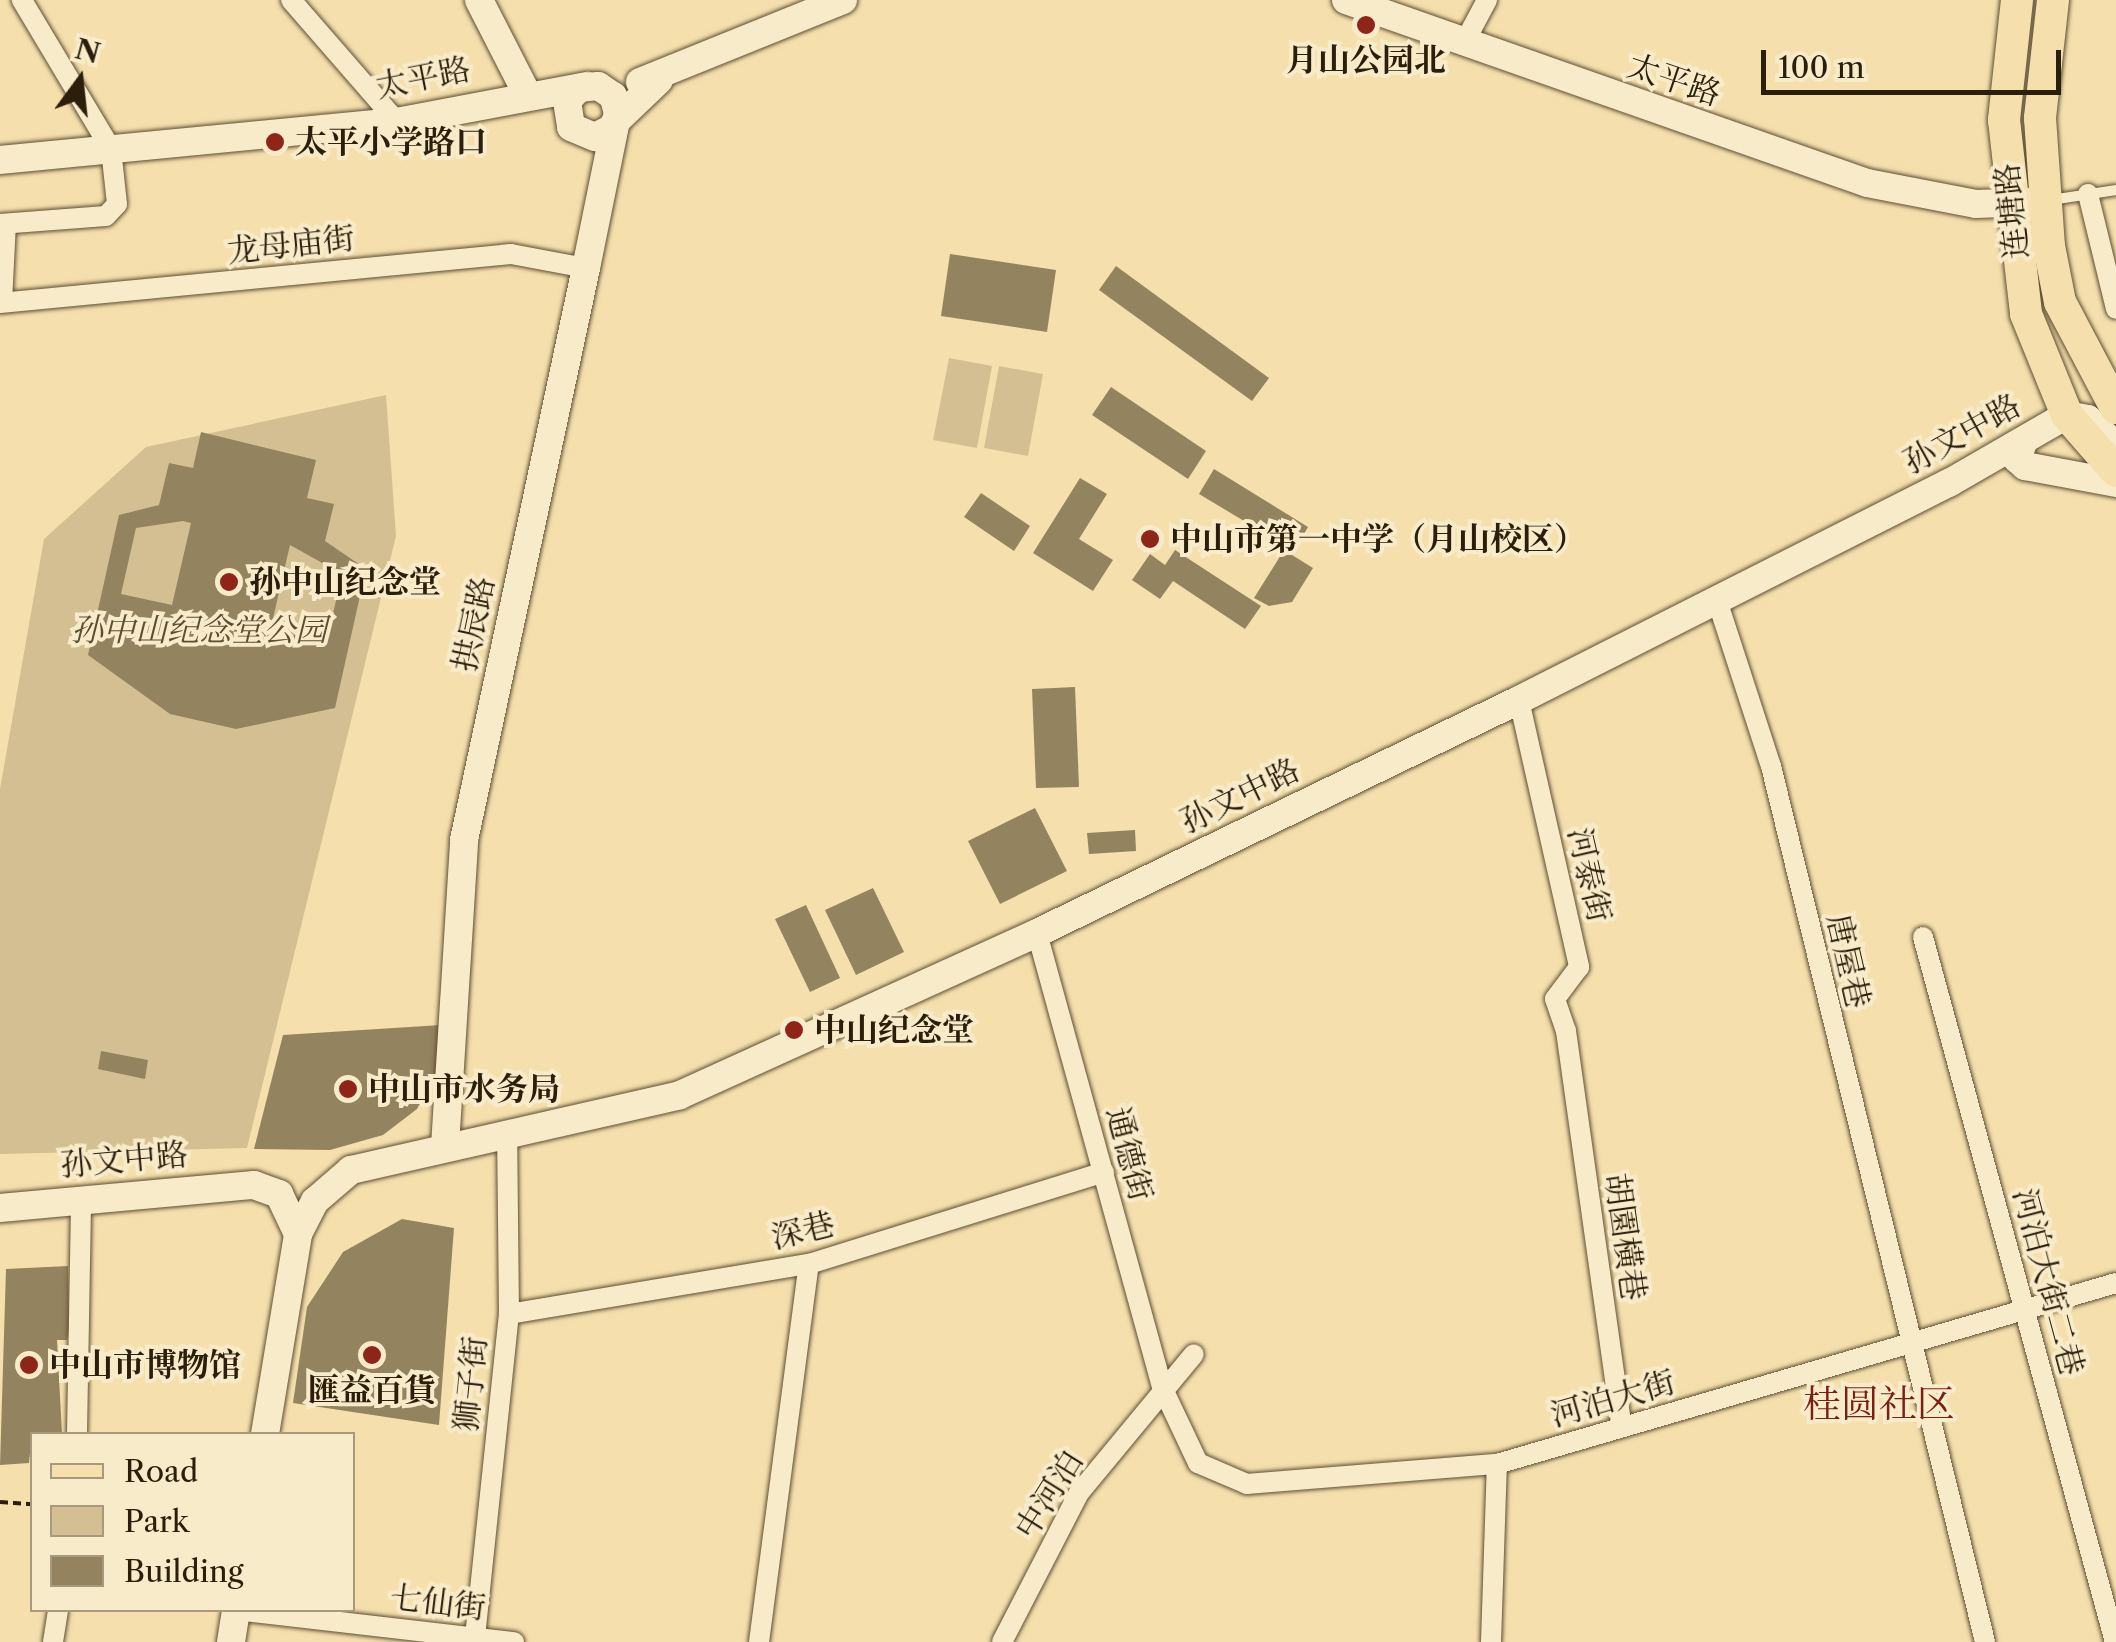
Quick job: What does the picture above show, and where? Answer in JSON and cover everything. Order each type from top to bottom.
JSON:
[{"type":"main road","name":"连塘路","points":[[2017,0],[2004,120],[2010,203],[2026,314],[2068,415],[2116,470]]},
{"type":"main road","name":"连塘路","points":[[2053,0],[2040,118],[2045,201],[2060,302],[2109,398]]},
{"type":"street","points":[[1,303],[3,224],[106,216],[117,204],[110,149],[22,0]]},
{"type":"street","points":[[290,0],[397,122]]},
{"type":"street","points":[[479,0],[528,92],[566,119],[578,134],[605,129],[659,80]]},
{"type":"street","name":"太平路","points":[[0,160],[397,122],[528,92],[659,80],[843,0]]},
{"type":"street","name":"太平路","points":[[1346,0],[1375,5],[1463,45],[1867,183],[2010,203],[2045,201]]},
{"type":"street","points":[[1463,45],[1487,0]]},
{"type":"street","points":[[566,119],[567,101],[588,87],[617,104],[605,129]]},
{"type":"street","name":"拱辰路","points":[[446,1146],[464,840],[607,166],[605,129]]},
{"type":"street","points":[[2088,194],[2116,308]]},
{"type":"street","name":"龙母庙街","points":[[1,303],[511,254],[586,268]]},
{"type":"street","name":"孙文中路","points":[[298,1234],[315,1201],[351,1170],[680,1095],[1038,933],[1519,700],[2023,443],[2068,415],[2088,419],[2116,446]]},
{"type":"street","points":[[2023,443],[2017,458],[2025,466],[2116,482]]},
{"type":"street","name":"唐屋巷","points":[[1716,597],[1772,766],[1908,1344],[1985,1642]]},
{"type":"street","name":"河泰街","points":[[1519,700],[1579,967],[1554,999],[1569,1054]]},
{"type":"street","name":"通德街","points":[[1038,933],[1163,1389]]},
{"type":"street","name":"河泊大街二巷","points":[[1923,937],[2115,1642]]},
{"type":"street","name":"胡園橫巷","points":[[1569,1054],[1622,1427]]},
{"type":"street","name":"狮子街","points":[[475,1638],[509,1314],[506,1136]]},
{"type":"street","name":"深巷","points":[[509,1314],[809,1264],[1104,1172]]},
{"type":"street","name":"孙文中路","points":[[0,1208],[81,1197],[254,1185],[279,1194],[298,1234]]},
{"type":"street","points":[[76,1432],[81,1197]]},
{"type":"street","points":[[265,1432],[298,1234]]},
{"type":"street","points":[[759,1642],[809,1264]]},
{"type":"street","name":"河泊大街","points":[[1163,1389],[1198,1463],[1247,1484],[1497,1464],[2116,1283]]},
{"type":"street","name":"中河泊","points":[[1002,1642],[1079,1492],[1194,1354]]},
{"type":"street","points":[[1491,1642],[1497,1464]]},
{"type":"street","points":[[53,1642],[58,1612]]},
{"type":"street","points":[[231,1642],[236,1612]]},
{"type":"street","name":"七仙街","points":[[253,1612],[514,1642]]},
{"type":"lane","points":[[2045,201],[2116,190]]},
{"type":"path","points":[[0,1502],[30,1504]]},
{"type":"green space","points":[[949,358],[992,366],[977,448],[933,440]]},
{"type":"green space","points":[[999,366],[1043,374],[1028,456],[984,448]]},
{"type":"green space","name":"孙中山纪念堂公园","points":[[386,395],[396,536],[247,1148],[0,1154],[0,789],[44,539],[146,447]]},
{"type":"building","points":[[950,254],[1056,270],[1047,332],[941,316]]},
{"type":"building","points":[[1116,266],[1269,378],[1252,401],[1099,290]]},
{"type":"building","points":[[1111,387],[1206,451],[1188,479],[1092,415]]},
{"type":"building","name":"孙中山纪念堂","points":[[201,432],[316,460],[307,498],[334,504],[325,541],[366,569],[335,708],[236,729],[170,714],[88,655],[119,515],[159,505],[169,463],[193,468]],"holes":[[[191,523],[172,605],[121,594],[136,528]],[[290,545],[342,574],[327,640],[271,627]]]},
{"type":"building","points":[[1214,469],[1308,527],[1294,551],[1199,494]]},
{"type":"building","points":[[1080,478],[1107,494],[1079,539],[1113,560],[1093,591],[1033,553]]},
{"type":"building","points":[[981,493],[1030,526],[1014,551],[964,517]]},
{"type":"building","points":[[1175,550],[1261,606],[1245,629],[1173,581],[1160,599],[1132,580],[1150,554],[1165,565]]},
{"type":"building","points":[[1284,550],[1313,568],[1292,602],[1269,606],[1254,598]]},
{"type":"building","points":[[1075,687],[1079,787],[1036,788],[1032,689]]},
{"type":"building","points":[[1035,808],[1067,871],[1000,904],[968,841]]},
{"type":"building","points":[[1135,830],[1136,851],[1089,854],[1087,833]]},
{"type":"building","points":[[873,888],[904,952],[856,975],[825,910]]},
{"type":"building","points":[[806,905],[840,978],[810,992],[775,919]]},
{"type":"building","name":"中山市水务局","points":[[441,1025],[438,1070],[417,1109],[383,1135],[330,1150],[254,1149],[283,1035]]},
{"type":"building","points":[[101,1051],[148,1060],[145,1079],[98,1069]]},
{"type":"building","name":"匯益百貨","points":[[402,1219],[454,1228],[439,1425],[293,1403],[307,1307],[343,1252]]},
{"type":"building","name":"中山市博物馆","points":[[68,1266],[69,1330],[67,1340],[57,1340],[62,1432],[30,1432],[29,1463],[0,1465],[6,1269]]},
{"type":"place","name":"月山公园北","points":[[1366,25]]},
{"type":"place","name":"太平小学路口","points":[[275,142]]},
{"type":"place","name":"中山市第一中学（月山校区）","points":[[1150,539]]},
{"type":"place","name":"孙中山纪念堂","points":[[229,582]]},
{"type":"place","name":"中山纪念堂","points":[[794,1030]]},
{"type":"place","name":"中山市水务局","points":[[348,1089]]},
{"type":"place","name":"匯益百貨","points":[[372,1355]]},
{"type":"place","name":"中山市博物馆","points":[[29,1365]]},
{"type":"district","name":"桂圆社区","points":[[1879,1404]]}]
